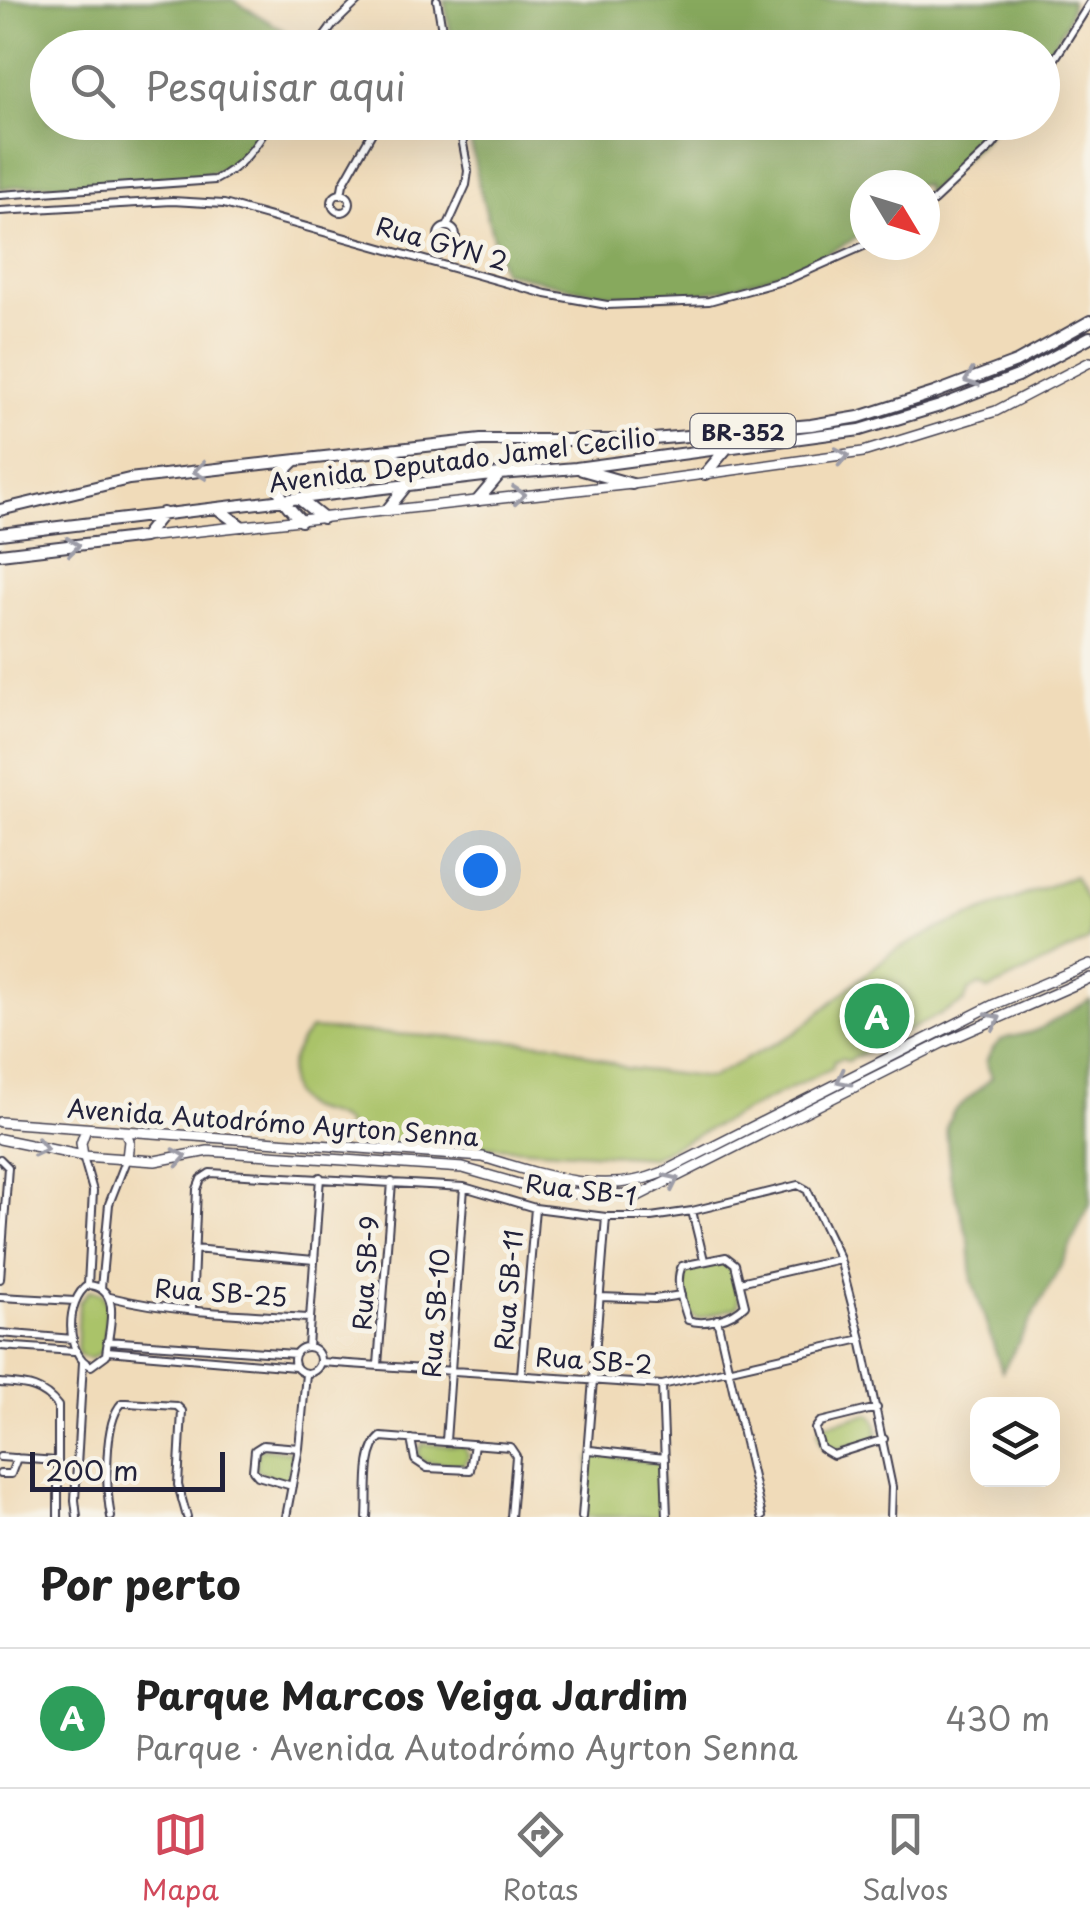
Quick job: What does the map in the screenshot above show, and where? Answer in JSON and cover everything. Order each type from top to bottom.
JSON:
[{"type":"highway","name":"Avenida Deputado Jamel Cecilio","points":[[297,460],[481,440],[642,440],[858,417],[934,394],[1016,362],[1090,321]]},
{"type":"highway","name":"Avenida Deputado Jamel Cecilio","points":[[0,534],[164,512],[576,468],[860,430],[940,406],[1018,376],[1090,337]]},
{"type":"highway","points":[[705,474],[727,448]]},
{"type":"highway","points":[[375,452],[405,462],[410,474],[407,486],[387,510]]},
{"type":"highway","points":[[297,460],[280,476],[282,500],[301,521]]},
{"type":"highway","name":"BR-352","points":[[0,510],[128,479],[297,460]]},
{"type":"highway","points":[[576,468],[632,484]]},
{"type":"highway","points":[[478,500],[500,474]]},
{"type":"highway","points":[[298,498],[322,518]]},
{"type":"highway","points":[[217,508],[241,526]]},
{"type":"highway","points":[[1,554],[144,537],[164,512]]},
{"type":"street","points":[[329,30],[359,0]]},
{"type":"street","points":[[437,0],[442,30]]},
{"type":"street","points":[[1060,50],[1090,3]]},
{"type":"street","points":[[0,195],[214,180],[248,157],[259,140]]},
{"type":"street","points":[[341,194],[342,184],[368,140]]},
{"type":"street","points":[[447,227],[466,185],[468,172],[462,140]]},
{"type":"street","points":[[940,195],[997,140]]},
{"type":"street","name":"Rua GYN 2","points":[[0,211],[172,201],[224,204],[546,294],[607,304],[708,301],[788,279],[850,252]]},
{"type":"street","points":[[144,537],[819,460],[895,444],[996,411],[1090,362]]},
{"type":"street","name":"Avenida Autodrómo Ayrton Senna","points":[[0,1122],[483,1157],[546,1177],[619,1182],[646,1179],[993,1005],[1090,964]]},
{"type":"street","name":"Avenida Autodrómo Ayrton Senna","points":[[0,1139],[83,1156],[175,1160],[208,1152],[462,1168],[546,1192],[619,1197],[648,1192],[942,1043],[1090,978]]},
{"type":"street","points":[[777,1112],[782,1125]]},
{"type":"street","points":[[86,1128],[81,1143],[93,1192],[88,1285]]},
{"type":"street","points":[[101,1288],[109,1204],[127,1158],[126,1132]]},
{"type":"street","points":[[0,1160],[8,1167],[0,1279]]},
{"type":"street","name":"Rua SB-1","points":[[192,1310],[197,1189],[201,1179],[210,1173],[464,1187],[535,1208],[606,1217],[652,1217],[692,1211],[798,1185],[807,1190],[840,1260],[884,1439],[892,1487],[891,1516]]},
{"type":"street","points":[[308,1346],[320,1177]]},
{"type":"street","name":"Rua SB-9","points":[[378,1366],[392,1182]]},
{"type":"street","name":"Rua SB-10","points":[[446,1442],[464,1187]]},
{"type":"street","name":"Rua SB-11","points":[[521,1375],[535,1208]]},
{"type":"street","points":[[692,1211],[704,1260]]},
{"type":"street","points":[[582,1517],[606,1217]]},
{"type":"street","points":[[194,1250],[314,1260]]},
{"type":"street","points":[[726,1257],[735,1264],[740,1282],[745,1305],[738,1312],[700,1324],[688,1320],[680,1295],[678,1273],[682,1266],[726,1257]]},
{"type":"street","points":[[740,1282],[840,1260]]},
{"type":"street","points":[[88,1285],[101,1288],[110,1297],[112,1312],[107,1351],[91,1366],[74,1351],[75,1301],[88,1285]]},
{"type":"street","points":[[600,1297],[655,1299],[680,1295]]},
{"type":"street","points":[[0,1297],[75,1301]]},
{"type":"street","name":"Rua SB-25","points":[[110,1297],[129,1304],[310,1318]]},
{"type":"street","name":"Rua SB-25","points":[[112,1312],[129,1304]]},
{"type":"street","points":[[717,1319],[762,1517]]},
{"type":"street","points":[[0,1333],[74,1338]]},
{"type":"street","name":"Rua SB-2","points":[[320,1362],[662,1385],[862,1339]]},
{"type":"street","points":[[108,1341],[294,1354],[308,1346]]},
{"type":"street","points":[[0,1346],[74,1351]]},
{"type":"street","points":[[107,1351],[295,1367],[306,1374],[314,1372],[320,1362],[316,1350],[308,1346]]},
{"type":"street","points":[[192,1347],[192,1358]]},
{"type":"street","points":[[294,1354],[295,1367]]},
{"type":"street","points":[[77,1517],[82,1362]]},
{"type":"street","points":[[286,1517],[300,1448],[306,1374]]},
{"type":"street","points":[[0,1383],[34,1385],[58,1406],[58,1517]]},
{"type":"street","points":[[662,1385],[667,1517]]},
{"type":"street","points":[[111,1517],[108,1482],[112,1417],[122,1403],[177,1406],[182,1410],[178,1485],[188,1517]]},
{"type":"street","points":[[877,1408],[820,1422],[815,1429],[821,1448],[833,1456],[884,1439]]},
{"type":"street","points":[[367,1517],[374,1442],[381,1437],[510,1447],[516,1456],[511,1517]]},
{"type":"street","points":[[411,1439],[415,1460],[427,1468],[470,1470],[474,1444]]},
{"type":"street","points":[[292,1486],[258,1476],[253,1470],[255,1450],[263,1445],[300,1448]]},
{"type":"street","points":[[590,1450],[665,1458]]},
{"type":"street","points":[[0,1457],[57,1460]]},
{"type":"street","points":[[0,1474],[11,1474],[17,1458]]},
{"type":"street","points":[[879,1517],[891,1516]]},
{"type":"green space","points":[[0,0],[233,0],[283,30],[30,30],[30,140],[253,140],[236,160],[200,176],[144,183],[0,189]]},
{"type":"green space","points":[[444,0],[1071,0],[1060,33],[450,30]]},
{"type":"green space","points":[[470,140],[983,140],[940,181],[940,170],[850,170],[850,241],[811,261],[752,282],[691,294],[630,296],[598,293],[502,271]]},
{"type":"green space","points":[[1074,876],[1090,906],[1090,940],[988,990],[980,985],[969,990],[964,1002],[848,1061],[834,1061],[832,1068],[652,1157],[381,1140],[374,1131],[346,1128],[341,1119],[307,1108],[297,1101],[289,1081],[293,1058],[311,1029],[559,1044],[625,1068],[710,1078],[795,1033],[891,953],[942,927]]},
{"type":"green space","points":[[1090,1000],[1090,1203],[1064,1260],[1002,1372],[972,1280],[969,1242],[950,1175],[946,1128],[953,1112],[992,1078],[986,1062],[997,1044],[1039,1029]]},
{"type":"green space","points":[[720,1260],[731,1265],[737,1307],[698,1319],[689,1313],[681,1276]]},
{"type":"green space","points":[[90,1290],[102,1293],[107,1305],[105,1350],[90,1359],[80,1356],[77,1350],[79,1302]]},
{"type":"green space","points":[[869,1414],[876,1425],[875,1439],[835,1450],[822,1446],[818,1432],[822,1425]]},
{"type":"green space","points":[[422,1444],[463,1446],[469,1455],[464,1465],[424,1462],[417,1455]]},
{"type":"green space","points":[[262,1448],[291,1452],[294,1457],[287,1479],[283,1481],[256,1470],[256,1453]]},
{"type":"green space","points":[[596,1454],[660,1463],[663,1517],[584,1517],[590,1459]]},
{"type":"place","name":"Parque Marcos Veiga Jardim","points":[[877,1016]]}]
